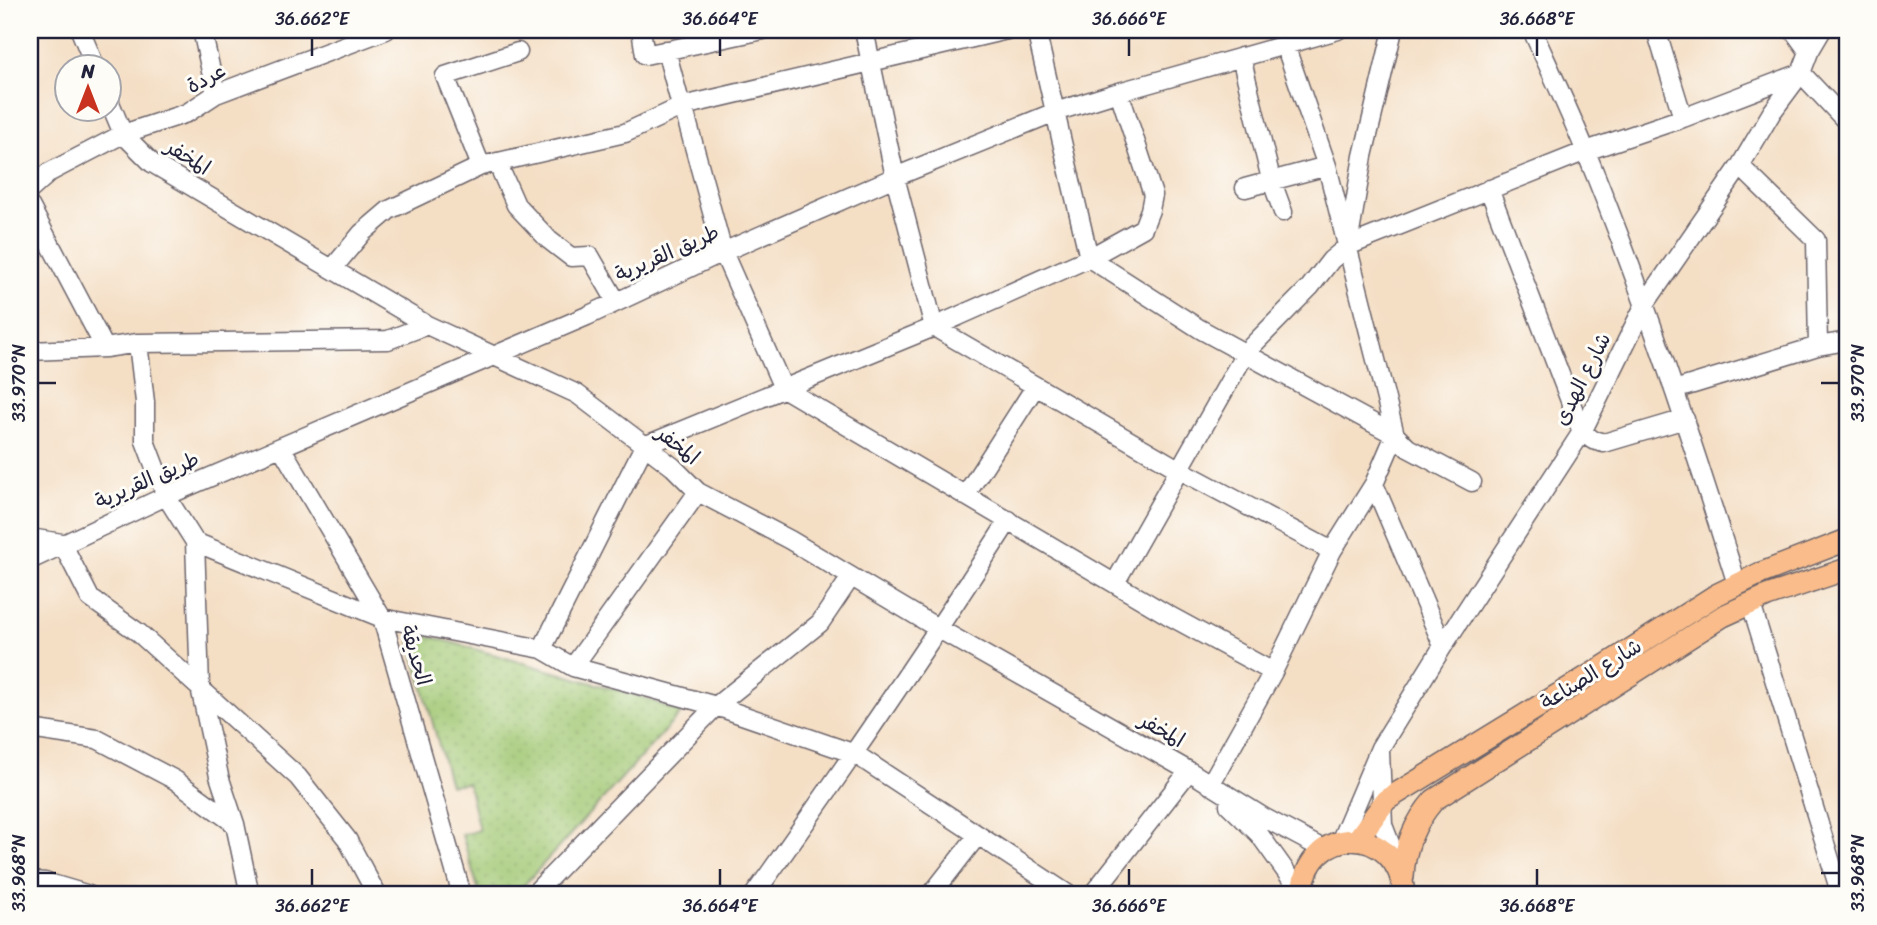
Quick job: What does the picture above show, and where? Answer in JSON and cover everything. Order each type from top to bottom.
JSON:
[{"type":"main road","name":"شارع الصناعة","points":[[1301,895],[1305,873],[1314,858],[1340,843],[1383,803],[1716,595],[1759,574],[1847,540]]},
{"type":"main road","name":"شارع الصناعة","points":[[1404,891],[1403,863],[1410,835],[1434,800],[1723,616],[1759,600],[1847,569]]},
{"type":"main road","points":[[1759,574],[1759,600]]},
{"type":"main road","points":[[1716,595],[1723,616]]},
{"type":"main road","points":[[1340,843],[1374,844],[1389,854],[1404,891]]},
{"type":"street","points":[[80,30],[89,52]]},
{"type":"street","points":[[202,30],[216,94]]},
{"type":"street","name":"عردة","points":[[50,173],[123,134],[187,113],[216,94],[386,30]]},
{"type":"street","points":[[641,30],[645,55],[763,30]]},
{"type":"street","points":[[864,30],[895,177],[934,327],[1180,470],[1332,551]]},
{"type":"street","points":[[332,268],[362,233],[389,210],[489,164],[625,132],[682,106],[1007,30]]},
{"type":"street","points":[[1036,30],[1089,258],[1200,329],[1395,435],[1408,448],[1472,482]]},
{"type":"street","name":"طريق القريرية","points":[[30,560],[166,496],[587,316],[723,252],[895,177],[1055,112],[1338,30]]},
{"type":"street","points":[[1348,246],[1363,156],[1393,30]]},
{"type":"street","points":[[1532,30],[1586,151],[1645,304],[1685,419],[1737,584]]},
{"type":"street","points":[[1656,30],[1684,118]]},
{"type":"street","points":[[1793,30],[1810,52]]},
{"type":"street","name":"شارع الهدى","points":[[1340,843],[1380,748],[1582,432],[1645,304],[1740,166],[1772,112],[1801,74],[1822,30]]},
{"type":"street","points":[[1210,785],[1273,672],[1332,551],[1374,484],[1395,435],[1327,166],[1285,45]]},
{"type":"street","points":[[666,50],[723,252],[783,388],[1168,615],[1273,672]]},
{"type":"street","points":[[519,52],[445,76],[489,164],[516,205],[549,240],[571,257],[590,256],[616,301]]},
{"type":"street","points":[[1241,58],[1271,179],[1283,212]]},
{"type":"street","points":[[1115,583],[1246,352],[1310,287],[1331,260],[1348,246],[1586,151],[1801,74],[1847,122]]},
{"type":"street","points":[[542,649],[644,446],[934,327],[1089,258],[1143,228],[1153,195],[1119,92]]},
{"type":"street","points":[[118,122],[123,134]]},
{"type":"street","name":"المخفر","points":[[123,134],[152,163],[426,326],[578,394],[673,467],[698,492],[790,540],[1210,785]]},
{"type":"street","points":[[1245,188],[1327,166]]},
{"type":"street","points":[[1740,166],[1816,240],[1818,346]]},
{"type":"street","points":[[30,175],[50,173]]},
{"type":"street","points":[[30,190],[50,173]]},
{"type":"street","points":[[1489,189],[1582,432],[1592,440],[1604,443],[1685,419]]},
{"type":"street","points":[[30,206],[105,348]]},
{"type":"street","points":[[30,351],[105,348],[138,343],[387,340],[426,326]]},
{"type":"street","points":[[1674,390],[1818,346],[1847,341]]},
{"type":"street","points":[[138,343],[145,402],[145,441],[166,496],[195,542],[200,687],[219,776],[235,824],[250,895]]},
{"type":"street","points":[[965,496],[1035,387]]},
{"type":"street","name":"الحديقة","points":[[281,447],[382,618],[462,895]]},
{"type":"street","points":[[1374,484],[1443,646]]},
{"type":"street","points":[[573,667],[698,492]]},
{"type":"street","points":[[754,895],[855,754],[1009,520]]},
{"type":"street","points":[[30,538],[62,543],[90,598],[139,633],[298,777],[347,839],[377,895]]},
{"type":"street","points":[[195,542],[382,618],[542,649],[573,667],[716,706],[855,754],[1069,895]]},
{"type":"street","points":[[533,895],[716,706],[820,623],[851,577]]},
{"type":"street","points":[[1759,600],[1839,859],[1841,895]]},
{"type":"street","points":[[30,729],[97,738],[175,780],[235,824]]},
{"type":"street","points":[[1380,748],[1383,825],[1404,891]]},
{"type":"street","points":[[1092,895],[1189,771]]},
{"type":"street","points":[[1210,785],[1263,817],[1340,843]]},
{"type":"street","points":[[1210,785],[1259,834],[1301,895]]},
{"type":"street","points":[[930,895],[977,836]]},
{"type":"street","points":[[30,881],[45,882],[89,895]]},
{"type":"green space","points":[[419,633],[645,698],[681,713],[515,895],[480,895],[462,835],[479,830],[468,783],[450,785],[410,641]]}]
